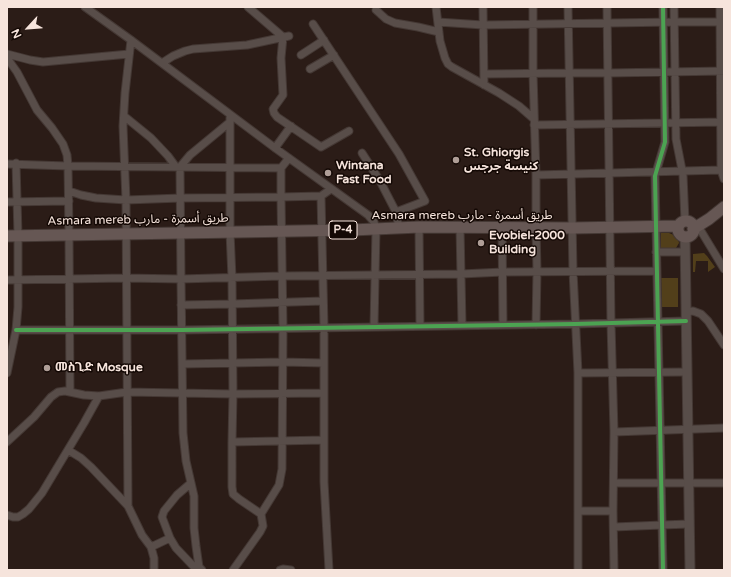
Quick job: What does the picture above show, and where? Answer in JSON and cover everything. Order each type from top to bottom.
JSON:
[{"type":"highway","points":[[696,227],[690,222],[682,224],[678,232],[684,237],[691,235],[696,227],[724,207]]},
{"type":"highway","name":"Asmara mereb طريق أسمرة - مارب","points":[[13,236],[419,227],[610,228],[682,224]]},
{"type":"main road","points":[[684,237],[690,570]]},
{"type":"street","points":[[85,7],[162,63],[230,118],[275,148],[368,215],[374,222],[376,229],[374,327]]},
{"type":"street","points":[[248,7],[286,37]]},
{"type":"street","points":[[436,7],[440,41],[448,64],[519,106],[534,122],[570,124],[722,122]]},
{"type":"street","points":[[483,7],[482,25],[484,85]]},
{"type":"street","points":[[532,7],[536,175],[536,325]]},
{"type":"street","points":[[568,7],[573,271],[578,373],[578,570]]},
{"type":"street","points":[[607,7],[610,271],[614,432],[614,570]]},
{"type":"street","points":[[662,570],[655,176],[665,142],[663,7]]},
{"type":"street","points":[[674,7],[676,139],[683,171],[682,224]]},
{"type":"street","points":[[720,7],[722,22],[721,170],[724,179]]},
{"type":"street","points":[[376,10],[386,20],[396,24],[439,32]]},
{"type":"street","points":[[438,22],[482,25],[722,22]]},
{"type":"street","points":[[313,24],[399,154],[425,201],[396,212]]},
{"type":"street","points":[[162,63],[185,51],[193,49],[247,45],[286,37]]},
{"type":"street","points":[[286,37],[281,58],[283,95],[273,109],[274,113],[277,117],[321,147],[349,132]]},
{"type":"street","points":[[128,506],[126,166],[124,149],[124,116],[131,40]]},
{"type":"street","points":[[301,55],[324,40]]},
{"type":"street","points":[[7,54],[43,62],[129,54]]},
{"type":"street","points":[[310,69],[334,55]]},
{"type":"street","points":[[7,58],[17,72],[37,110],[63,144],[67,155],[69,191],[70,391]]},
{"type":"street","points":[[484,74],[722,71]]},
{"type":"street","points":[[124,116],[151,138],[178,167],[181,232],[183,433],[186,461],[194,496],[194,528],[199,569]]},
{"type":"street","points":[[178,167],[230,118]]},
{"type":"street","points":[[230,118],[230,232],[233,329],[232,487],[233,494],[261,514]]},
{"type":"street","points":[[275,148],[291,126]]},
{"type":"street","points":[[362,153],[380,181],[396,212],[399,228]]},
{"type":"street","points":[[233,570],[263,526],[261,514],[279,485],[282,469],[283,328],[281,276],[281,168],[289,158]]},
{"type":"street","points":[[7,373],[16,330],[18,307],[18,280],[13,236],[17,201],[16,163]]},
{"type":"street","points":[[7,164],[281,168]]},
{"type":"street","points":[[536,175],[721,170]]},
{"type":"street","points":[[69,191],[96,198],[126,200],[322,196],[331,188]]},
{"type":"street","points":[[322,196],[324,482],[330,570]]},
{"type":"street","points":[[7,202],[69,201]]},
{"type":"street","points":[[419,227],[420,326]]},
{"type":"street","points":[[460,227],[462,325]]},
{"type":"street","points":[[502,227],[503,325]]},
{"type":"street","points":[[696,227],[724,269]]},
{"type":"street","points":[[656,252],[685,252]]},
{"type":"street","points":[[7,280],[126,278],[181,279],[375,274],[461,274],[537,271],[657,270]]},
{"type":"street","points":[[181,305],[323,301]]},
{"type":"street","points":[[16,330],[182,330],[657,322],[686,316],[693,311],[701,314],[708,321],[724,345]]},
{"type":"street","points":[[182,364],[283,362],[324,363]]},
{"type":"street","points":[[578,373],[686,372]]},
{"type":"street","points":[[7,442],[34,416],[50,397],[58,392],[70,391],[84,395],[99,396],[127,392],[233,394],[324,393]]},
{"type":"street","points":[[7,515],[13,517],[23,514],[42,493],[99,396]]},
{"type":"street","points":[[614,432],[724,428]]},
{"type":"street","points":[[232,442],[324,440]]},
{"type":"street","points":[[68,450],[81,458],[91,467],[128,506],[142,535],[151,547],[154,558],[154,570]]},
{"type":"street","points":[[191,483],[164,511],[162,518],[170,538],[182,555],[199,569]]},
{"type":"street","points":[[614,483],[724,483]]},
{"type":"street","points":[[578,511],[613,511]]},
{"type":"street","points":[[614,527],[689,524]]},
{"type":"street","points":[[151,547],[170,538]]},
{"type":"street","points":[[280,570],[283,568],[290,570]]},
{"type":"shaded area","points":[[661,233],[669,233],[676,236],[679,243],[676,248],[661,249]]},
{"type":"shaded area","points":[[704,253],[715,267],[708,272],[708,261],[696,261],[695,272],[693,272],[693,254]]},
{"type":"shaded area","points":[[661,278],[678,278],[678,307],[662,307]]},
{"type":"cycle path","points":[[663,7],[665,142],[655,176],[663,570]]},
{"type":"cycle path","points":[[16,330],[182,330],[686,321]]},
{"type":"place","name":"St. Ghiorgis كنيسة جرجس","points":[[456,160]]},
{"type":"place","name":"Wintana Fast Food","points":[[328,173]]},
{"type":"place","name":"Evobiel-2000 Building","points":[[481,243]]},
{"type":"place","name":"መስጊድ Mosque","points":[[47,368]]}]
